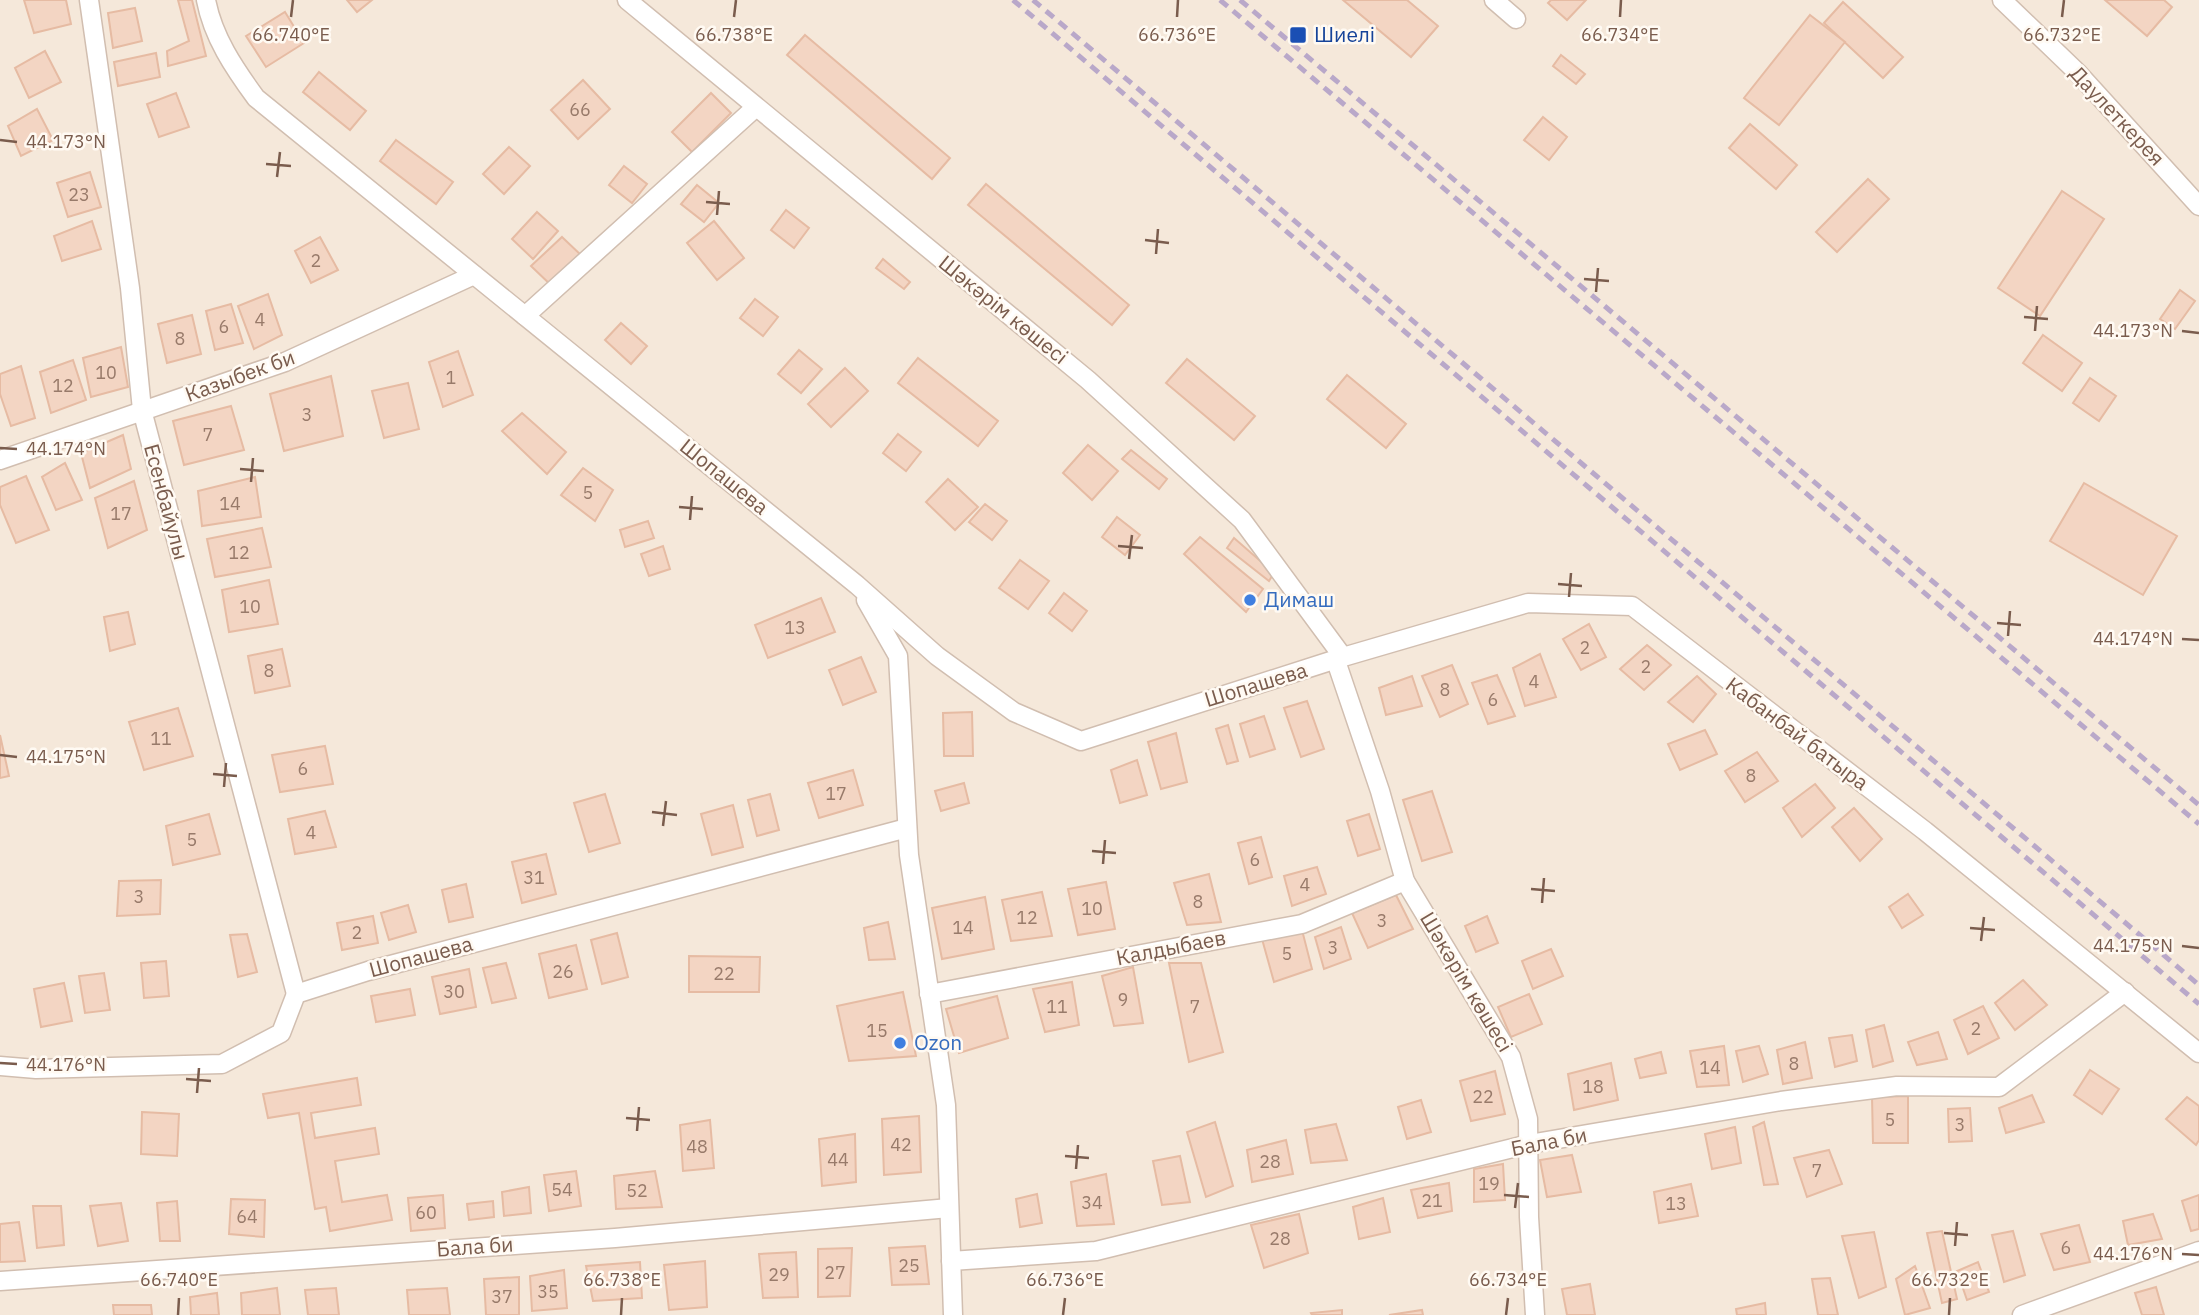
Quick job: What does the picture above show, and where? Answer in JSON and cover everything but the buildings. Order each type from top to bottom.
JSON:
[{"type":"street","name":"Есенбайулы","points":[[89,0],[131,288],[142,410],[296,994]]},
{"type":"street","name":"Шопашева","points":[[206,0],[209,16],[230,62],[256,98],[857,585],[937,656],[1014,712],[1081,741],[1339,659]]},
{"type":"street","name":"Шәкәрім көшесі","points":[[627,0],[1088,380],[1242,520],[1339,659],[1405,881],[1511,1057],[1528,1119],[1535,1315]]},
{"type":"street","points":[[1494,0],[1516,19]]},
{"type":"street","name":"Даулеткерея","points":[[2002,0],[2078,73],[2199,206]]},
{"type":"street","points":[[525,316],[756,107]]},
{"type":"street","name":"Казыбек би","points":[[0,460],[285,362],[474,275]]},
{"type":"street","points":[[857,585],[898,656],[907,828],[946,1105],[953,1315]]},
{"type":"street","name":"Кабанбай батыра","points":[[1339,659],[1528,603],[1632,606],[1925,831],[2199,1053]]},
{"type":"street","name":"Шопашева","points":[[296,994],[368,971],[907,828]]},
{"type":"street","name":"Калдыбаев","points":[[929,994],[1302,924],[1405,881]]},
{"type":"street","name":"Бала би","points":[[951,1261],[1096,1251],[1529,1144],[1781,1101],[1897,1086],[1999,1087],[2125,992]]},
{"type":"street","points":[[0,1066],[36,1069],[222,1064],[281,1033],[296,994]]},
{"type":"street","name":"Бала би","points":[[0,1281],[615,1238],[949,1208]]},
{"type":"street","points":[[2022,1315],[2199,1251]]},
{"type":"shaded area","name":"Шиелі","points":[[0,0],[2199,0],[2199,1315],[0,1315]]},
{"type":"railway","points":[[1013,0],[2199,1004]]},
{"type":"railway","points":[[1033,0],[2199,985]]},
{"type":"railway","points":[[1220,0],[2199,824]]},
{"type":"railway","points":[[1240,0],[2199,805]]},
{"type":"place","name":"Шиелі","points":[[1298,35]]},
{"type":"place","name":"Димаш","points":[[1250,600]]},
{"type":"place","name":"Ozon","points":[[900,1043]]}]
